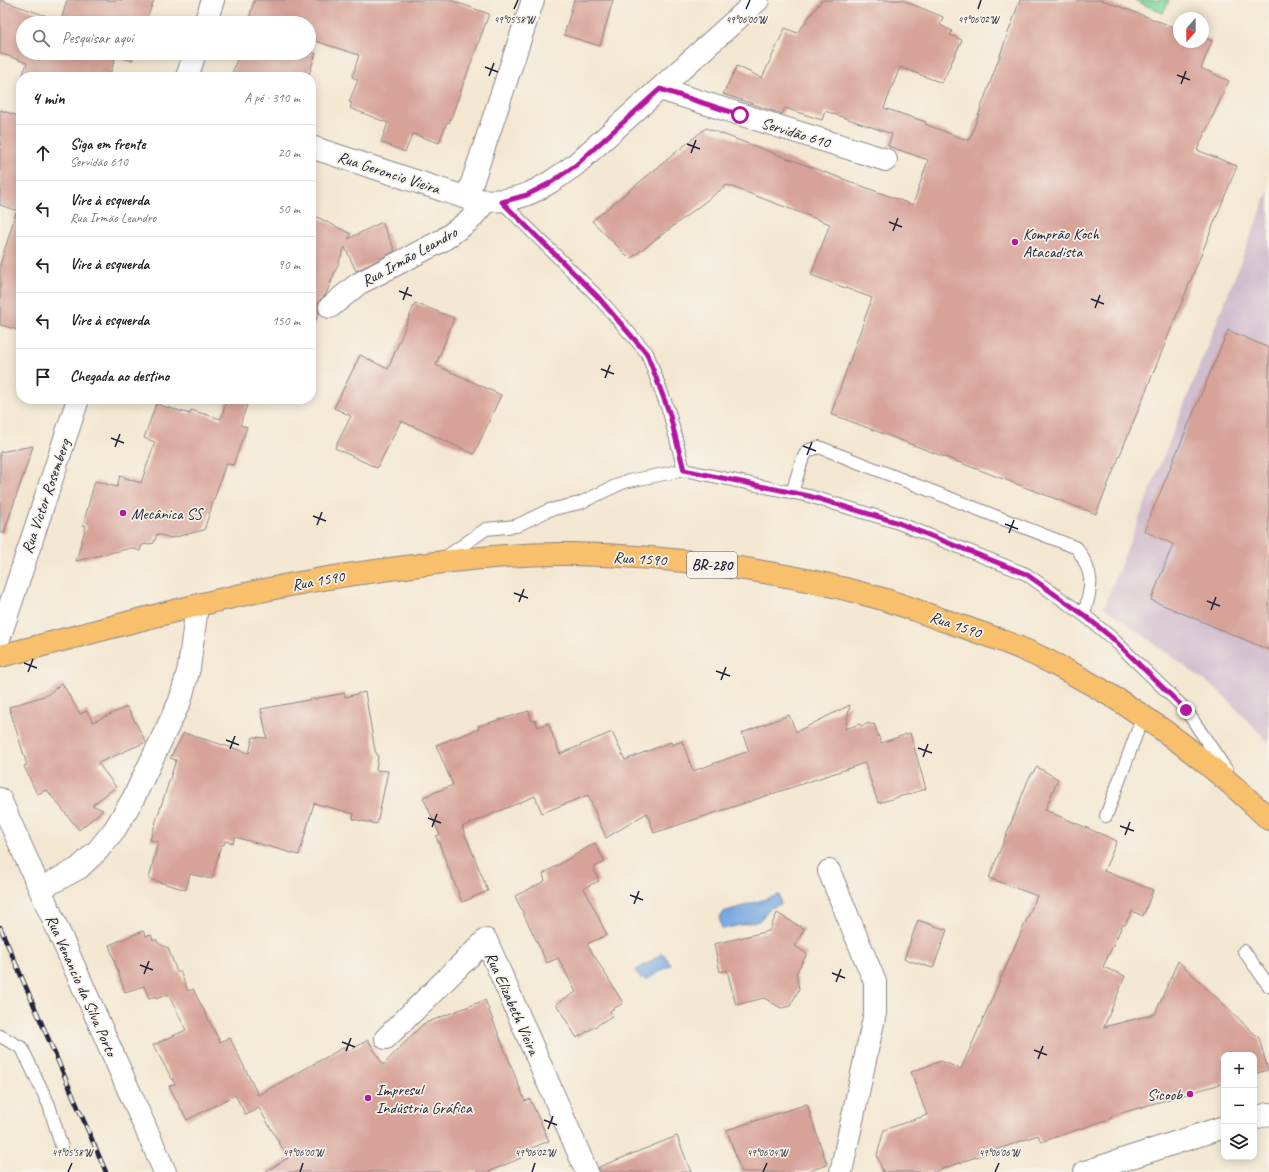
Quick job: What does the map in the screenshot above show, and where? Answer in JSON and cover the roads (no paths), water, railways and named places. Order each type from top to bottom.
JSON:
[{"type":"highway","name":"Rua 1590","points":[[0,656],[197,606],[284,586],[373,571],[500,557],[569,554],[638,557],[701,564],[826,584],[879,598],[993,637],[1054,664],[1143,716],[1200,756],[1238,789],[1269,819]]},
{"type":"street","points":[[207,16],[213,0]]},
{"type":"street","points":[[533,0],[485,201],[527,195],[550,183],[576,165],[758,0]]},
{"type":"street","points":[[189,72],[193,60]]},
{"type":"street","name":"Servidão 610","points":[[660,89],[886,160]]},
{"type":"street","name":"Rua Geroncio Vieira","points":[[316,149],[485,201]]},
{"type":"street","name":"Rua Irmão Leandro","points":[[330,307],[358,284],[443,240],[470,220],[485,201]]},
{"type":"street","name":"Rua Victor Rosemberg","points":[[0,636],[6,596],[76,404]]},
{"type":"street","points":[[40,889],[78,868],[98,850],[115,829],[133,799],[180,701],[189,668],[197,606]]},
{"type":"street","name":"Rua Venancio da Silva Porto","points":[[0,799],[165,1172]]},
{"type":"street","points":[[829,871],[875,982],[876,996],[875,1013],[841,1172]]},
{"type":"street","name":"Rua Elizabeth Vieira","points":[[386,1038],[486,940],[587,1172]]},
{"type":"street","points":[[1257,1117],[1269,1114]]},
{"type":"street","points":[[1085,1172],[1221,1128]]},
{"type":"lane","points":[[485,201],[597,296],[647,354],[669,412],[684,470]]},
{"type":"lane","points":[[792,493],[807,451],[819,447],[1077,548],[1087,564],[1092,585],[1084,615]]},
{"type":"lane","points":[[436,564],[486,529],[516,526],[549,510],[580,503],[624,482],[684,470],[809,496],[896,522],[1026,574],[1084,615],[1112,638],[1186,710],[1238,789]]},
{"type":"lane","points":[[1106,816],[1143,716]]},
{"type":"lane","points":[[1244,951],[1269,986]]},
{"type":"lane","points":[[0,1036],[22,1048],[49,1105],[62,1148]]},
{"type":"water","points":[[779,895],[781,904],[770,908],[759,921],[722,929],[719,917],[723,912]]},
{"type":"water","points":[[663,953],[671,965],[646,980],[644,977],[641,979],[635,971]]},
{"type":"railway","points":[[0,927],[106,1172]]},
{"type":"place","name":"Komprão Koch Atacadista","points":[[1015,242]]},
{"type":"place","name":"Mecânica SS","points":[[123,513]]},
{"type":"place","name":"Sicoob","points":[[1190,1094]]},
{"type":"place","name":"Impresul Indústria Gráfica","points":[[368,1098]]}]
